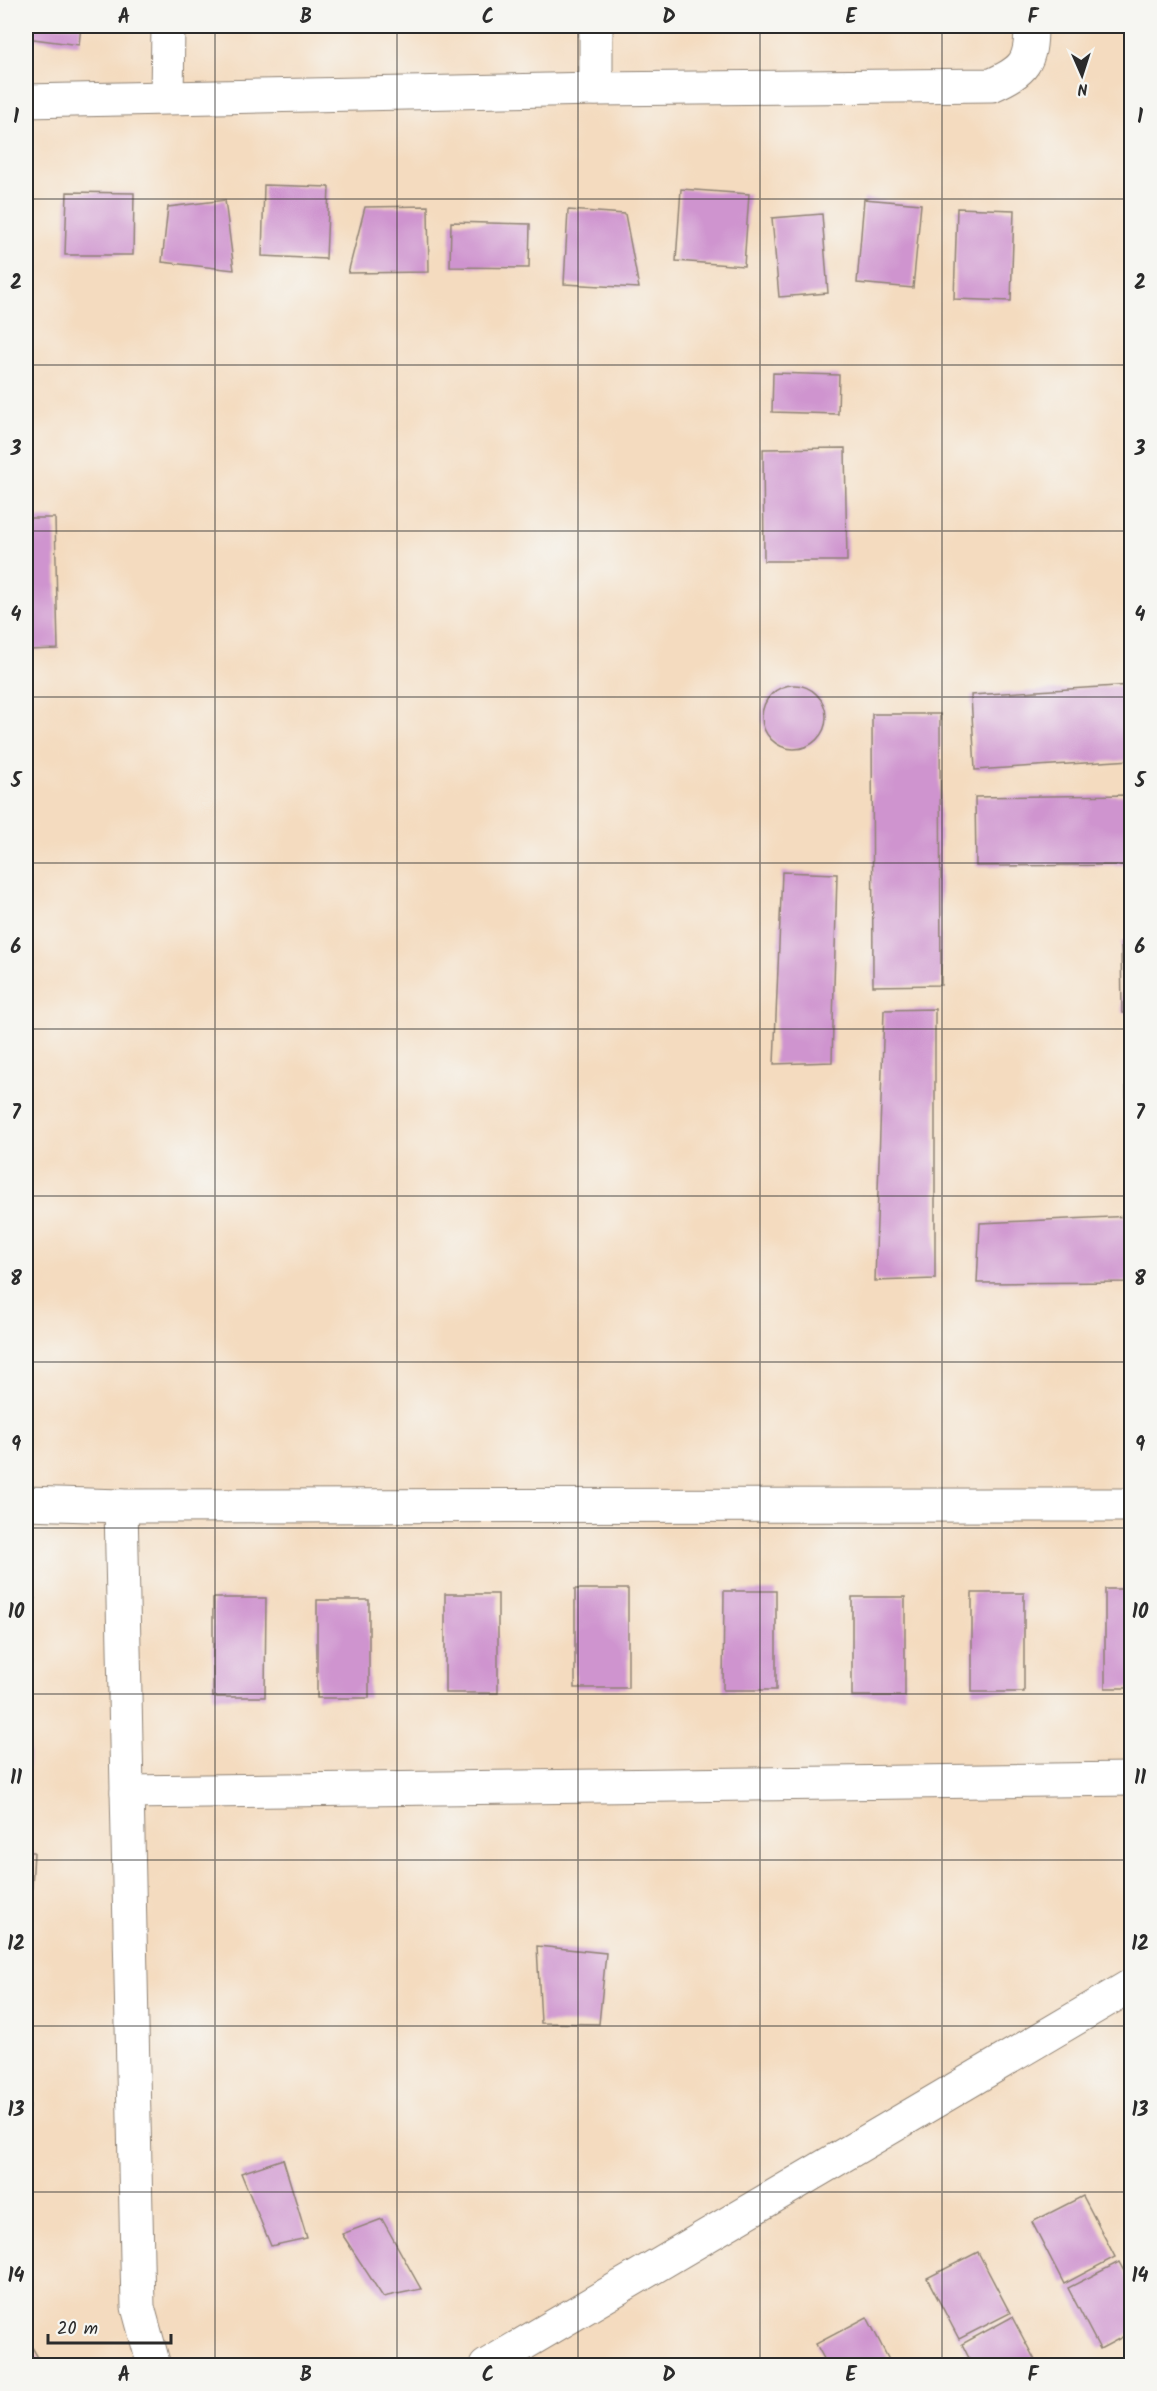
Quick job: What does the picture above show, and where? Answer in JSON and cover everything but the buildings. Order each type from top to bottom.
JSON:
[{"type":"street","points":[[167,97],[168,26]]},
{"type":"street","points":[[596,26],[596,89]]},
{"type":"street","points":[[26,101],[596,89],[992,85],[1012,76],[1028,60],[1031,26]]},
{"type":"street","points":[[26,1503],[121,1506],[1131,1505]]},
{"type":"street","points":[[121,1506],[138,2307],[154,2366]]},
{"type":"street","points":[[127,1792],[1131,1779]]},
{"type":"street","points":[[486,2366],[1131,1985]]}]
